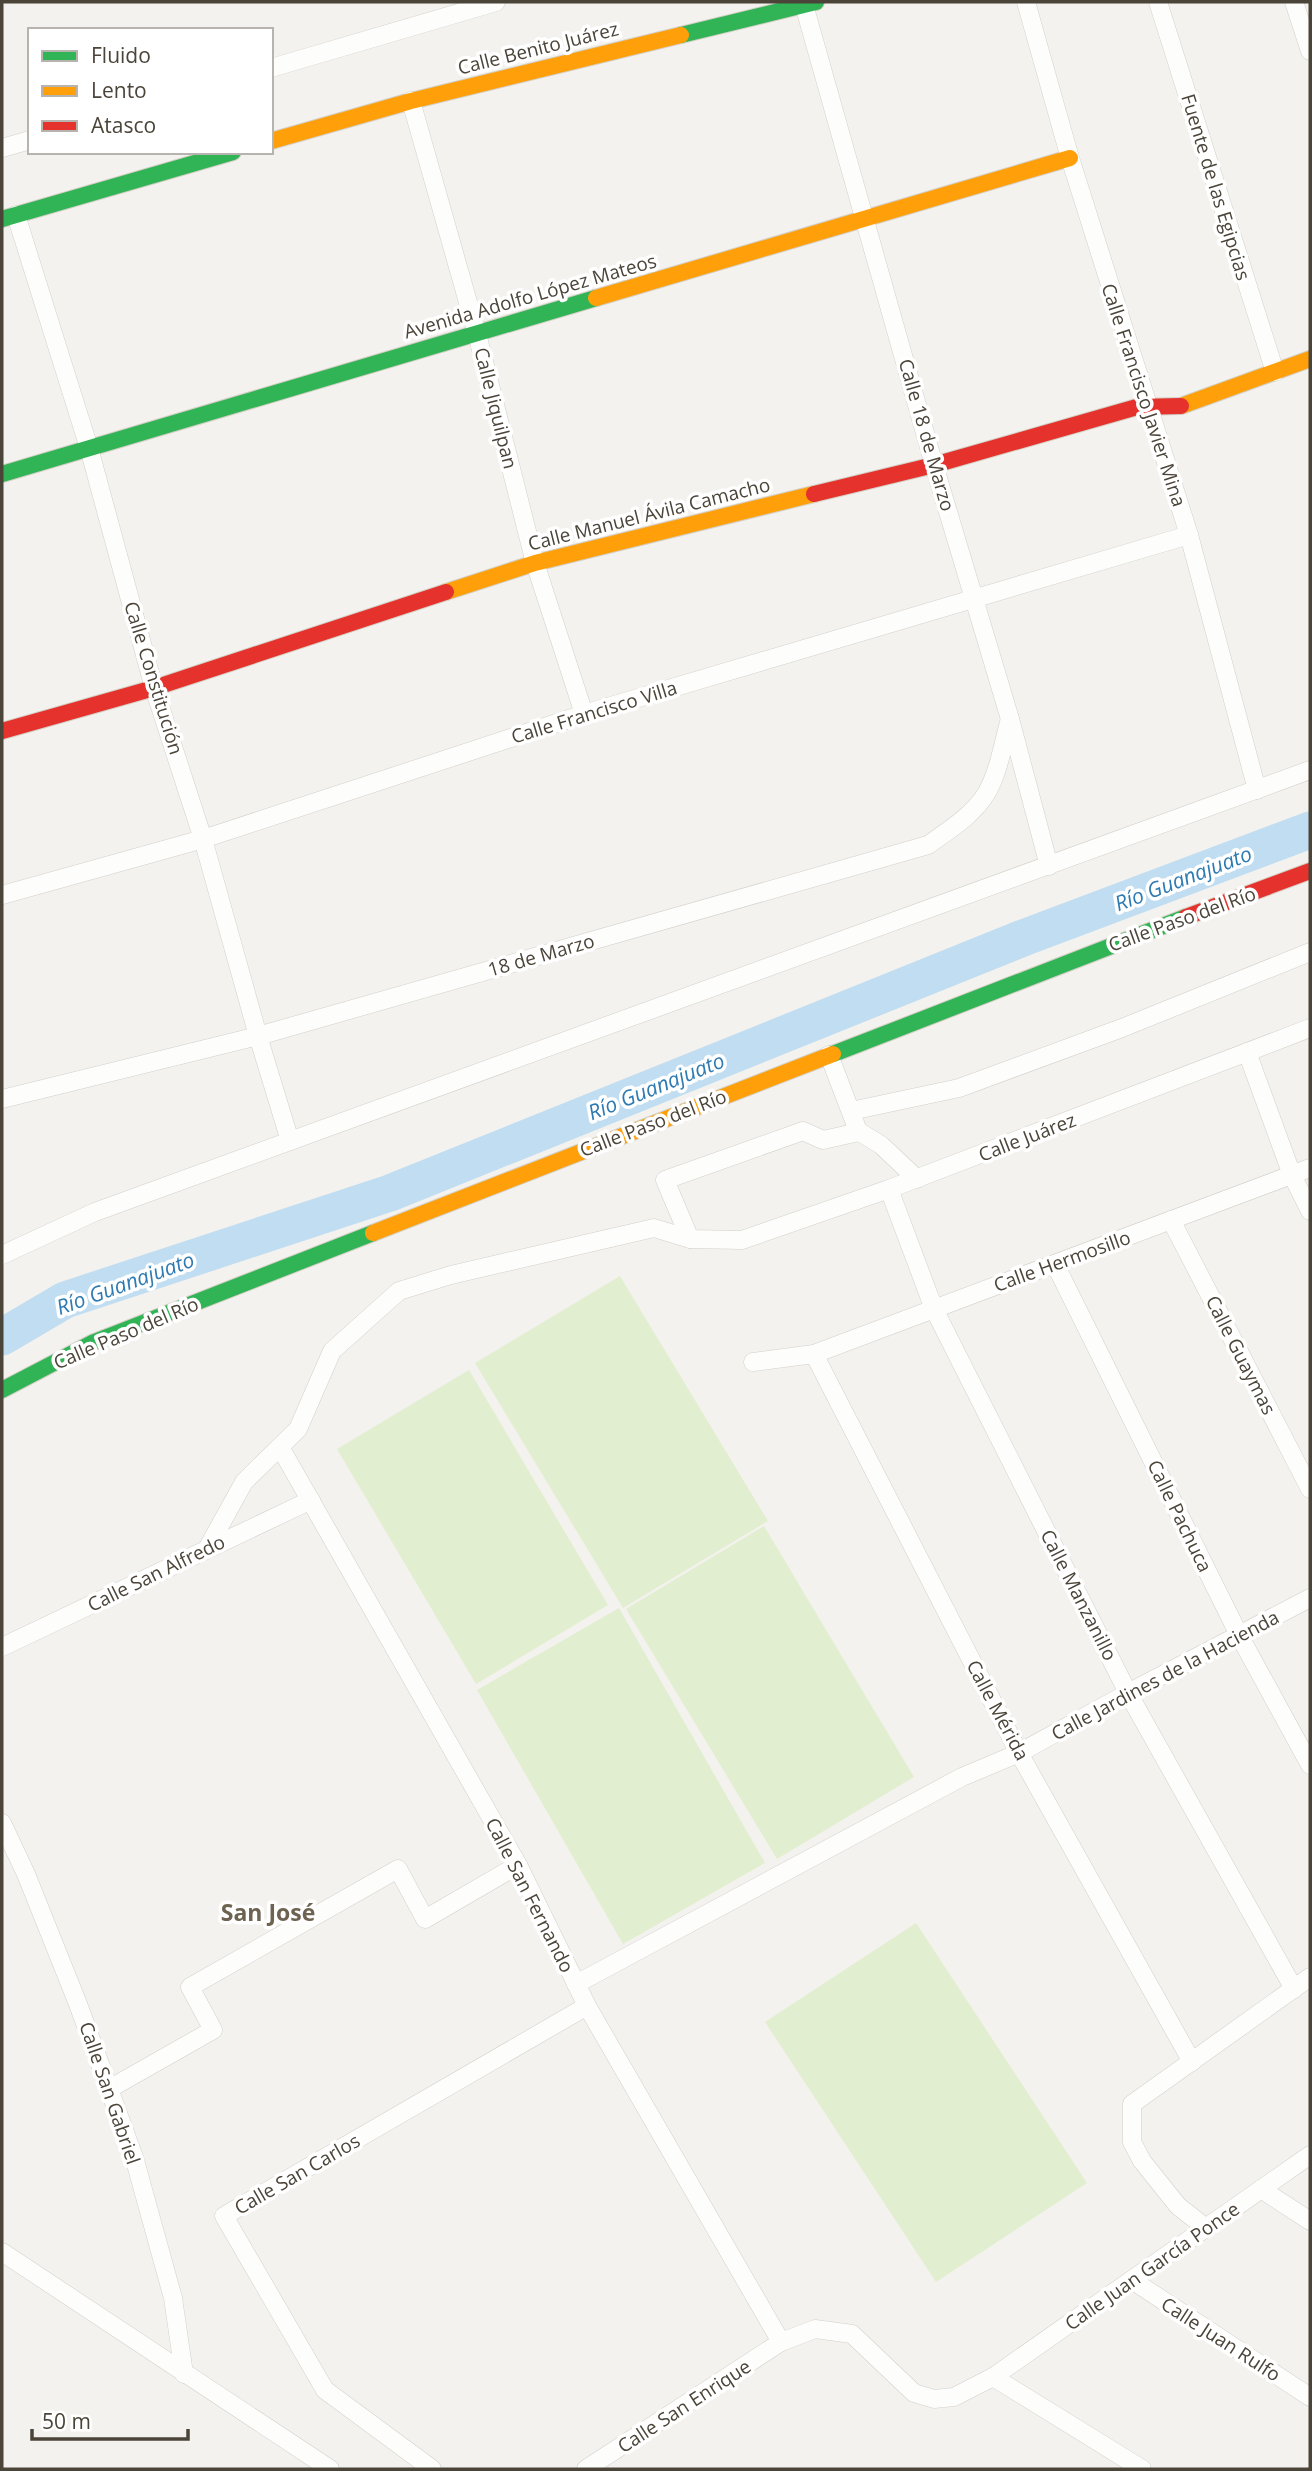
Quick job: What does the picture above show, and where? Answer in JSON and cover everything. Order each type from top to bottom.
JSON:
[{"type":"street","points":[[273,67],[496,2]]},
{"type":"street","name":"Calle Francisco Javier Mina","points":[[1026,2],[1070,158],[1189,535],[1257,790]]},
{"type":"street","name":"Fuente de las Egipcias","points":[[1158,2],[1275,372]]},
{"type":"street","points":[[1294,2],[1310,51]]},
{"type":"street","name":"Calle Benito Juárez","points":[[273,140],[411,101],[810,3]]},
{"type":"street","name":"Calle 18 de Marzo","points":[[810,3],[934,465],[1010,719],[1049,866]]},
{"type":"street","name":"Calle Jiquilpan","points":[[411,101],[477,334],[535,563],[584,714]]},
{"type":"street","points":[[2,148],[28,141]]},
{"type":"street","points":[[9,217],[226,154]]},
{"type":"street","name":"Avenida Adolfo López Mateos","points":[[2,474],[1070,158]]},
{"type":"street","name":"Calle Constitución","points":[[9,217],[89,448],[154,688],[203,839],[290,1141]]},
{"type":"street","name":"Calle Manuel Ávila Camacho","points":[[2,731],[154,688],[535,563],[934,465],[1137,407],[1181,406],[1310,359]]},
{"type":"street","name":"Calle Francisco Villa","points":[[2,895],[203,839],[584,714],[1189,535]]},
{"type":"street","name":"18 de Marzo","points":[[2,1099],[258,1036],[928,845],[966,817],[986,793],[1010,719]]},
{"type":"street","points":[[2,1255],[95,1212],[1310,770]]},
{"type":"street","name":"Calle Paso del Río","points":[[2,1390],[92,1343],[1101,949],[1310,871]]},
{"type":"street","points":[[850,1111],[959,1088],[1122,1028],[1310,952]]},
{"type":"street","name":"Calle Juárez","points":[[690,1239],[742,1240],[917,1179],[1310,1028]]},
{"type":"street","points":[[1247,1052],[1292,1175],[1310,1211]]},
{"type":"street","points":[[829,1055],[859,1132],[881,1146],[917,1179]]},
{"type":"street","points":[[690,1239],[665,1180],[803,1130],[823,1140],[859,1132]]},
{"type":"street","name":"Calle Hermosillo","points":[[753,1362],[814,1354],[1310,1168]]},
{"type":"street","name":"Calle Manzanillo","points":[[889,1189],[934,1309],[1128,1693],[1294,1989]]},
{"type":"street","name":"Calle Guaymas","points":[[1171,1220],[1310,1489]]},
{"type":"street","points":[[207,1549],[244,1482],[298,1429],[332,1351],[399,1292],[452,1275],[654,1228],[690,1239]]},
{"type":"street","name":"Calle Pachuca","points":[[1055,1264],[1239,1635],[1310,1765]]},
{"type":"street","name":"Calle Mérida","points":[[814,1354],[1020,1753],[1192,2062]]},
{"type":"street","name":"Calle San Fernando","points":[[280,1447],[518,1865],[587,2006],[781,2342]]},
{"type":"street","name":"Calle San Alfredo","points":[[2,1647],[310,1500]]},
{"type":"street","name":"Calle Jardines de la Hacienda","points":[[576,1984],[962,1777],[1020,1753],[1310,1598]]},
{"type":"street","name":"Calle San Gabriel","points":[[2,1823],[74,1992],[134,2157],[173,2298],[184,2374]]},
{"type":"street","points":[[109,2089],[213,2030],[190,1987],[398,1869],[425,1919],[518,1865]]},
{"type":"street","points":[[1206,2228],[1178,2207],[1142,2161],[1132,2142],[1132,2104],[1310,1977]]},
{"type":"street","name":"Calle San Carlos","points":[[432,2469],[325,2390],[224,2216],[587,2006]]},
{"type":"street","name":"Calle Juan García Ponce","points":[[781,2342],[815,2329],[852,2334],[914,2393],[934,2399],[954,2397],[993,2377],[1310,2155]]},
{"type":"street","points":[[1261,2189],[1310,2221]]},
{"type":"street","points":[[2,2252],[330,2469]]},
{"type":"street","name":"Calle Juan Rulfo","points":[[1132,2280],[1310,2397]]},
{"type":"street","name":"Calle San Enrique","points":[[586,2469],[781,2342]]},
{"type":"street","points":[[993,2377],[1139,2468]]},
{"type":"green space","points":[[620,1276],[768,1521],[623,1608],[475,1363]]},
{"type":"green space","points":[[469,1370],[608,1605],[476,1684],[337,1449]]},
{"type":"green space","points":[[764,1526],[914,1777],[777,1859],[626,1609]]},
{"type":"green space","points":[[619,1608],[765,1863],[623,1944],[477,1690]]},
{"type":"green space","points":[[916,1923],[1087,2183],[936,2282],[765,2022]]},
{"type":"waterway","name":"Río Guanajuato","points":[[2,1337],[65,1300],[390,1193],[1023,938],[1310,830]]},
{"type":"traffic: fast","points":[[681,35],[816,2]]},
{"type":"traffic: fast","points":[[2,219],[226,154]]},
{"type":"traffic: fast","points":[[2,474],[596,298]]},
{"type":"traffic: fast","points":[[833,1054],[1186,917]]},
{"type":"traffic: fast","points":[[2,1390],[92,1343],[373,1233]]},
{"type":"traffic: slow","points":[[273,140],[411,101],[681,35]]},
{"type":"traffic: slow","points":[[596,298],[1070,158]]},
{"type":"traffic: slow","points":[[1181,406],[1310,359]]},
{"type":"traffic: slow","points":[[446,592],[535,563],[814,494]]},
{"type":"traffic: slow","points":[[373,1233],[833,1054]]},
{"type":"traffic: jam","points":[[814,494],[934,465],[1137,407],[1181,406]]},
{"type":"traffic: jam","points":[[2,731],[154,688],[446,592]]},
{"type":"traffic: jam","points":[[1186,917],[1310,871]]},
{"type":"district","name":"San José","points":[[268,1912]]}]
